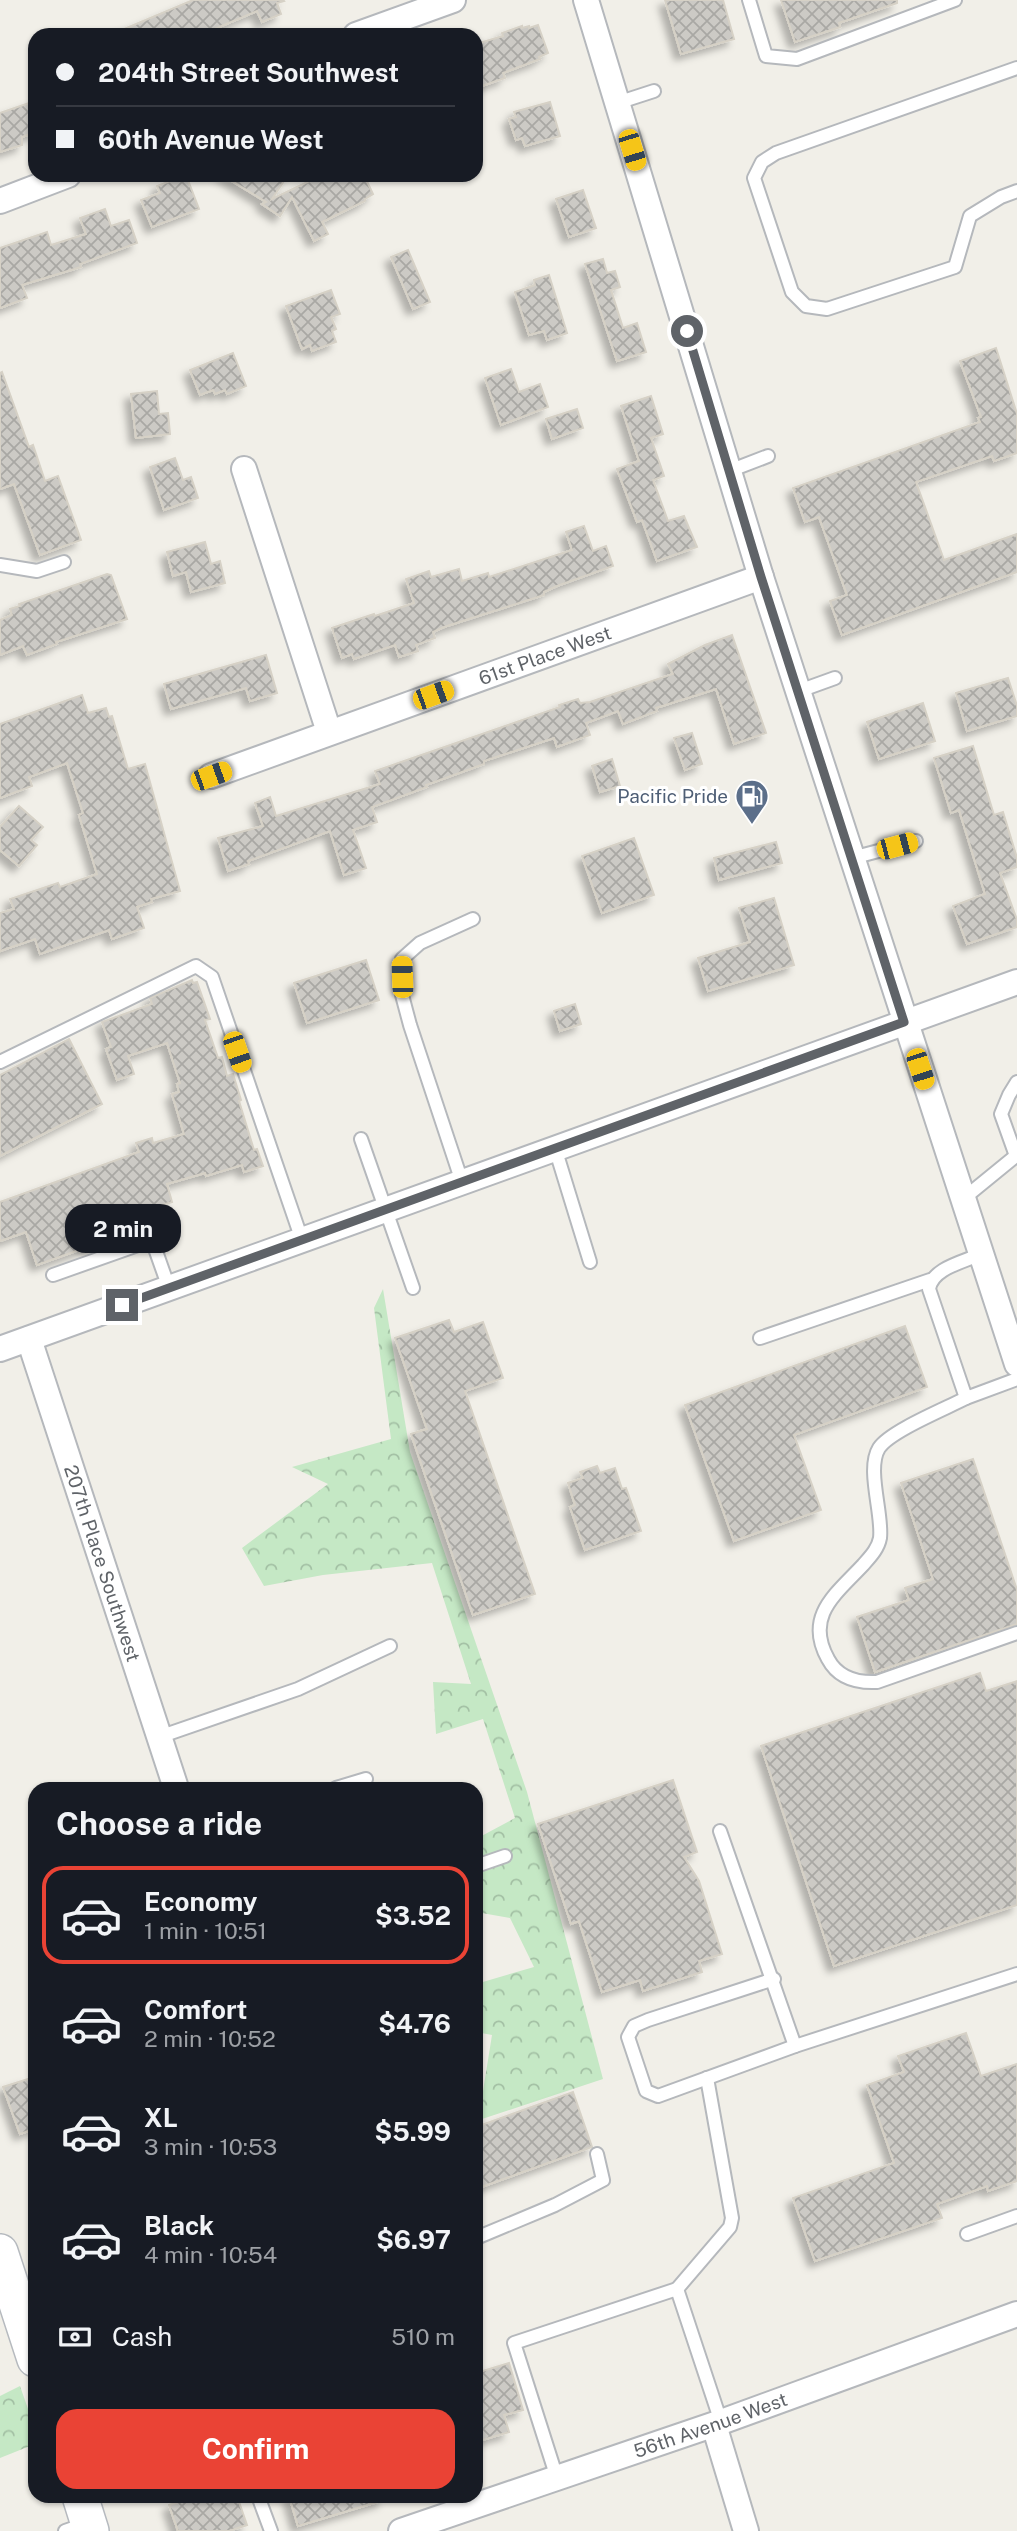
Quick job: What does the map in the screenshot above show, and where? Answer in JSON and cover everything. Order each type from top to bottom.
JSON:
[{"type":"street","points":[[375,28],[453,0]]},
{"type":"street","points":[[586,0],[761,577],[1017,1364]]},
{"type":"street","points":[[0,201],[50,182]]},
{"type":"street","points":[[244,469],[329,732]]},
{"type":"street","name":"61st Place West","points":[[211,776],[761,577]]},
{"type":"street","points":[[0,1349],[1017,982]]},
{"type":"street","name":"207th Place Southwest","points":[[29,1339],[174,1782]]},
{"type":"street","points":[[0,2252],[22,2304],[28,2329]]},
{"type":"street","name":"56th Avenue West","points":[[401,2531],[717,2423],[1017,2314]]},
{"type":"street","points":[[717,2423],[746,2531]]},
{"type":"lane","points":[[749,0],[766,56],[797,59],[956,0]]},
{"type":"lane","points":[[1017,68],[776,153],[762,162],[754,178],[792,292],[806,306],[827,309],[955,267],[970,216],[1001,197],[1017,191]]},
{"type":"lane","points":[[617,103],[654,91]]},
{"type":"lane","points":[[729,471],[768,456]]},
{"type":"lane","points":[[0,565],[37,571],[64,562]]},
{"type":"lane","points":[[799,691],[835,678]]},
{"type":"lane","points":[[852,858],[916,841]]},
{"type":"lane","points":[[462,1182],[410,1025],[402,995],[401,959],[420,943],[473,919]]},
{"type":"lane","points":[[0,1062],[196,966],[212,977],[302,1240]]},
{"type":"lane","points":[[963,1199],[1016,1155],[1001,1114],[1017,1082]]},
{"type":"lane","points":[[361,1139],[413,1288]]},
{"type":"lane","points":[[555,1148],[590,1262]]},
{"type":"lane","points":[[52,1275],[152,1240],[169,1288]]},
{"type":"lane","points":[[761,1338],[930,1280],[937,1273],[981,1255]]},
{"type":"lane","points":[[930,1280],[929,1289],[966,1398]]},
{"type":"lane","points":[[1017,1380],[966,1398],[896,1433],[879,1448],[875,1463],[880,1539],[873,1554],[834,1595],[822,1614],[818,1631],[822,1650],[831,1666],[844,1676],[861,1683],[877,1682],[1017,1633]]},
{"type":"lane","points":[[159,1737],[298,1689],[390,1646]]},
{"type":"lane","points":[[356,1782],[366,1779]]},
{"type":"lane","points":[[720,1830],[774,1979],[795,2046]]},
{"type":"lane","points":[[483,1864],[505,1856]]},
{"type":"lane","points":[[774,1979],[634,2026],[628,2037],[646,2091],[658,2096],[795,2046],[1017,1974]]},
{"type":"lane","points":[[557,2478],[514,2343],[677,2290],[730,2227],[732,2218],[707,2078]]},
{"type":"lane","points":[[483,2235],[555,2205],[603,2180],[597,2154]]},
{"type":"lane","points":[[967,2234],[1017,2216]]},
{"type":"lane","points":[[677,2290],[717,2423]]},
{"type":"lane","points":[[261,2503],[271,2531]]},
{"type":"green space","points":[[383,1289],[410,1452],[527,1792],[603,2079],[483,2119],[483,2091],[492,2035],[483,2033],[483,1982],[534,1967],[510,1918],[483,1913],[483,1835],[515,1818],[483,1719],[436,1734],[433,1682],[471,1684],[432,1563],[323,1575],[264,1586],[242,1548],[328,1484],[292,1467],[391,1439],[374,1308]]},
{"type":"green space","points":[[20,2386],[28,2409],[28,2447],[0,2458],[0,2396]]},
{"type":"building","points":[[193,0],[284,1],[277,3],[281,14],[262,22],[257,11],[217,28],[127,28]]},
{"type":"building","points":[[665,0],[723,0],[734,39],[681,54]]},
{"type":"building","points":[[781,0],[897,0],[897,3],[795,42]]},
{"type":"building","points":[[538,25],[548,53],[539,57],[540,59],[503,73],[505,78],[483,86],[483,42],[522,26],[529,28]]},
{"type":"building","points":[[550,102],[560,136],[525,146],[522,138],[516,140],[509,119],[516,117],[514,112]]},
{"type":"building","points":[[28,103],[28,135],[22,137],[22,145],[0,152],[0,113]]},
{"type":"building","points":[[168,182],[189,182],[199,209],[152,227],[141,200],[160,193],[157,186]]},
{"type":"building","points":[[233,182],[283,182],[272,199],[307,182],[367,182],[373,194],[365,201],[322,222],[328,234],[314,241],[292,197],[280,216],[262,204],[266,202]]},
{"type":"building","points":[[583,190],[596,228],[569,237],[556,199]]},
{"type":"building","points":[[105,209],[111,226],[129,220],[137,243],[80,264],[81,267],[22,285],[27,298],[0,308],[0,248],[47,232],[51,245],[86,234],[80,218]]},
{"type":"building","points":[[408,250],[430,302],[413,309],[391,257]]},
{"type":"building","points":[[603,259],[607,273],[615,271],[620,287],[611,290],[623,328],[637,323],[646,352],[617,361],[585,264]]},
{"type":"building","points":[[549,275],[567,333],[547,340],[544,331],[529,335],[515,292],[535,285],[534,280]]},
{"type":"building","points":[[331,290],[340,314],[331,317],[336,329],[332,331],[336,342],[312,351],[310,345],[302,349],[286,306]]},
{"type":"building","points":[[996,348],[1017,414],[1017,453],[994,461],[992,456],[916,482],[944,560],[1017,534],[1017,572],[842,635],[830,601],[847,595],[819,517],[805,522],[793,488],[980,422],[978,418],[981,417],[960,361]]},
{"type":"building","points":[[233,353],[246,386],[227,394],[225,390],[215,394],[213,390],[200,395],[190,370]]},
{"type":"building","points":[[511,369],[519,392],[540,384],[548,407],[501,425],[485,378]]},
{"type":"building","points":[[2,372],[29,447],[33,445],[45,481],[58,476],[81,540],[40,555],[14,484],[0,489]]},
{"type":"building","points":[[157,391],[159,414],[168,413],[170,434],[136,438],[131,394]]},
{"type":"building","points":[[651,396],[663,434],[651,438],[664,476],[653,480],[668,521],[684,516],[697,547],[657,561],[642,520],[637,522],[617,469],[639,461],[621,406]]},
{"type":"building","points":[[577,409],[583,428],[552,439],[546,419]]},
{"type":"building","points":[[175,458],[183,480],[191,477],[198,498],[164,510],[150,467]]},
{"type":"building","points":[[584,526],[593,551],[606,546],[613,566],[557,586],[544,592],[544,595],[444,627],[433,632],[435,638],[416,645],[418,651],[399,657],[395,645],[354,659],[352,654],[342,658],[332,628],[414,603],[406,579],[429,571],[431,577],[459,569],[462,581],[488,573],[489,577],[572,550],[566,532]]},
{"type":"building","points":[[205,542],[211,564],[220,561],[225,583],[191,592],[186,572],[173,576],[167,552]]},
{"type":"building","points":[[107,574],[111,575],[127,619],[56,642],[57,644],[27,655],[23,646],[0,655],[0,620],[12,615],[10,609]]},
{"type":"building","points":[[732,635],[766,733],[734,744],[716,689],[656,708],[657,711],[623,724],[618,711],[586,723],[590,735],[557,747],[554,738],[484,761],[484,764],[372,807],[377,822],[353,830],[366,868],[344,875],[330,831],[228,871],[218,838],[263,826],[255,803],[270,797],[276,816],[380,784],[375,771],[560,707],[559,705],[578,699],[580,703],[590,702],[673,674],[668,664]]},
{"type":"building","points":[[266,655],[277,693],[250,701],[246,688],[171,709],[164,684]]},
{"type":"building","points":[[1008,678],[1017,706],[1017,716],[967,731],[956,693]]},
{"type":"building","points":[[82,695],[88,713],[106,708],[109,717],[112,716],[128,769],[145,764],[180,891],[151,899],[152,902],[137,907],[144,928],[112,939],[109,930],[40,954],[35,939],[0,951],[0,913],[14,909],[10,899],[58,883],[60,887],[97,874],[79,815],[83,813],[67,763],[29,777],[32,786],[0,798],[0,724]]},
{"type":"building","points":[[923,703],[935,741],[879,759],[867,722]]},
{"type":"building","points":[[692,733],[702,764],[685,770],[674,738]]},
{"type":"building","points":[[973,746],[994,815],[1003,812],[1017,858],[1017,867],[1000,873],[1017,920],[1017,927],[967,944],[953,906],[985,894],[959,810],[951,813],[934,758]]},
{"type":"building","points":[[612,759],[620,786],[600,792],[592,766]]},
{"type":"building","points":[[19,806],[43,827],[31,840],[37,845],[19,866],[0,850],[0,827]]},
{"type":"building","points":[[634,838],[654,895],[602,913],[582,856]]},
{"type":"building","points":[[776,842],[782,863],[719,880],[714,858]]},
{"type":"building","points":[[774,898],[794,965],[708,991],[698,958],[750,942],[739,908]]},
{"type":"building","points":[[366,960],[379,1000],[307,1023],[294,983]]},
{"type":"building","points":[[192,980],[193,983],[197,982],[210,1019],[205,1020],[218,1058],[222,1057],[227,1076],[233,1074],[254,1150],[257,1149],[263,1166],[244,1172],[242,1165],[167,1184],[172,1202],[139,1212],[144,1227],[37,1265],[26,1232],[0,1241],[0,1202],[139,1152],[136,1143],[152,1138],[153,1143],[184,1134],[172,1094],[179,1092],[177,1084],[180,1083],[167,1043],[128,1056],[134,1074],[117,1080],[106,1049],[111,1047],[102,1022],[152,1004],[150,998]]},
{"type":"building","points":[[575,1004],[581,1024],[560,1031],[554,1011]]},
{"type":"building","points":[[69,1039],[102,1104],[0,1156],[0,1075]]},
{"type":"building","points":[[449,1320],[454,1332],[483,1322],[503,1378],[465,1391],[535,1594],[473,1615],[411,1434],[427,1429],[395,1338]]},
{"type":"building","points":[[905,1326],[927,1387],[794,1435],[821,1510],[734,1541],[685,1405]]},
{"type":"building","points":[[973,1459],[1017,1590],[1017,1624],[875,1672],[857,1617],[909,1600],[905,1588],[933,1579],[901,1483]]},
{"type":"building","points":[[597,1466],[600,1473],[615,1468],[622,1489],[626,1488],[641,1531],[585,1550],[570,1507],[575,1505],[568,1483],[583,1478],[580,1472]]},
{"type":"building","points":[[980,1673],[986,1691],[1017,1681],[1017,1905],[834,1966],[761,1746]]},
{"type":"building","points":[[673,1780],[697,1852],[684,1857],[699,1881],[722,1954],[699,1961],[702,1972],[643,1991],[640,1980],[602,1992],[579,1921],[571,1924],[538,1824]]},
{"type":"building","points":[[966,2033],[981,2076],[1017,2064],[1017,2181],[988,2191],[987,2186],[937,2204],[942,2218],[815,2261],[793,2198],[894,2163],[867,2085],[904,2072],[898,2056]]},
{"type":"building","points":[[28,2079],[28,2131],[20,2134],[3,2087]]},
{"type":"building","points":[[573,2092],[592,2147],[483,2186],[483,2124]]},
{"type":"building","points":[[509,2363],[523,2410],[504,2415],[509,2432],[483,2440],[483,2371]]},
{"type":"building","points":[[239,2503],[247,2525],[229,2531],[178,2531],[169,2505]]},
{"type":"building","points":[[291,2503],[374,2503],[298,2526]]},
{"type":"place","name":"Pacific Pride","points":[[752,826]]},
{"type":"route","points":[[122,1305],[904,1022],[761,577],[687,331]]}]
